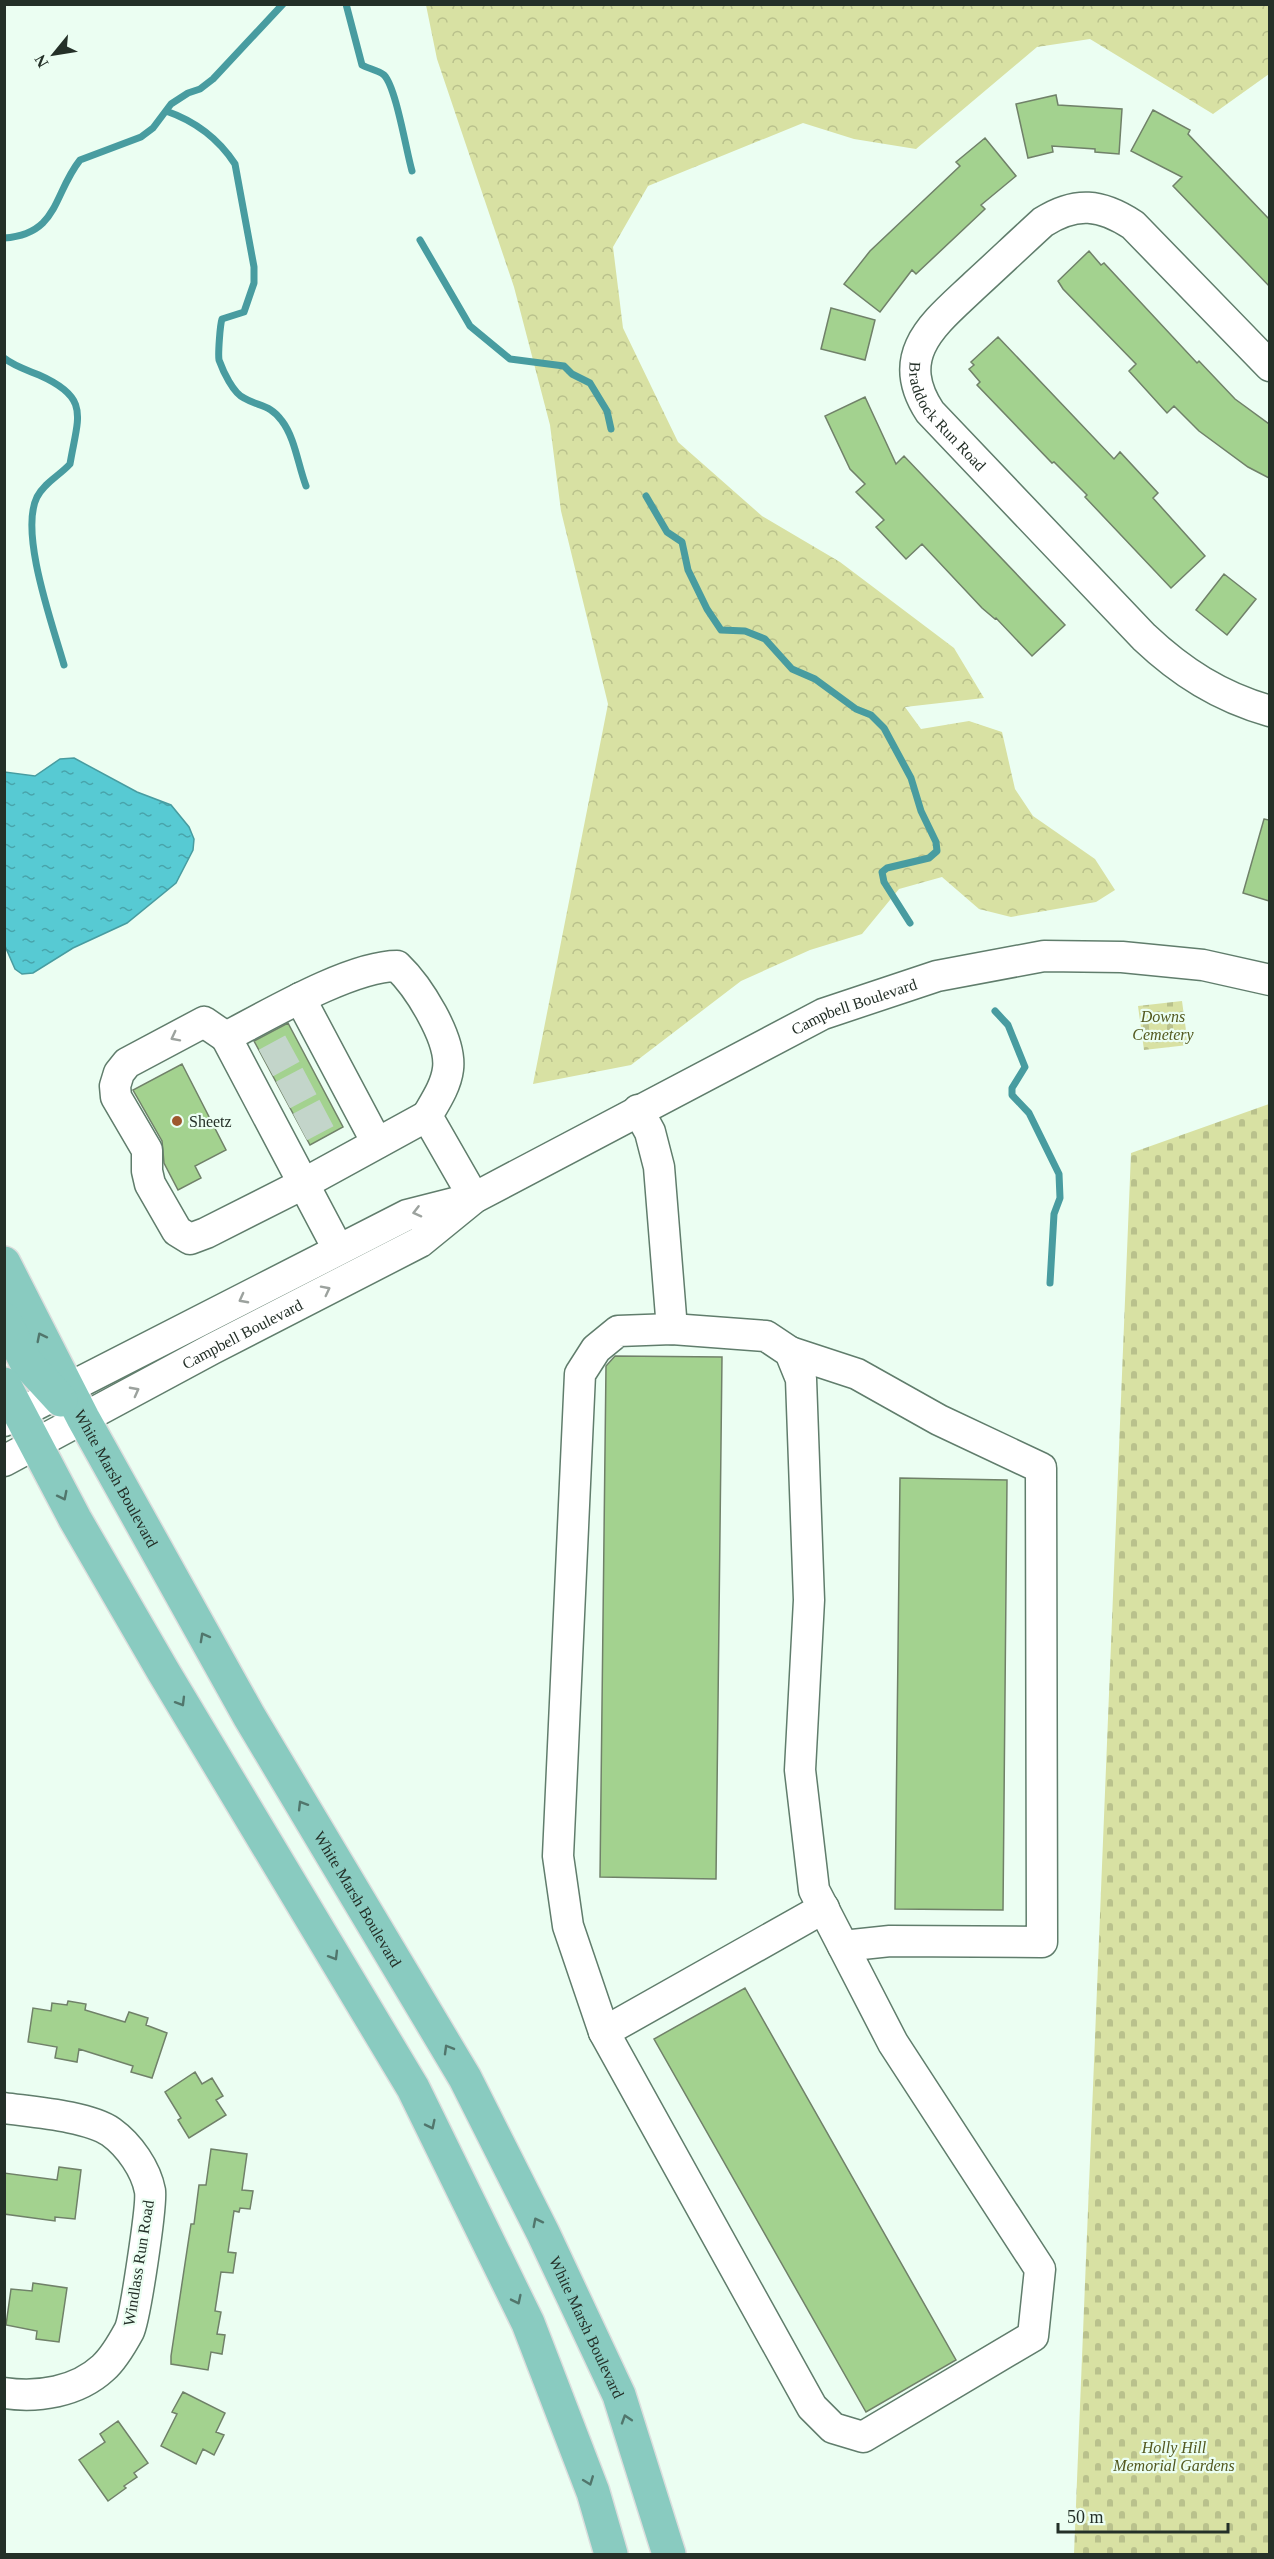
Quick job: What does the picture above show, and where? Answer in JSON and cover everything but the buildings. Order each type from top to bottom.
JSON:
[{"type":"main road","name":"White Marsh Boulevard","points":[[4,1263],[62,1392]]},
{"type":"main road","points":[[4,1319],[26,1362],[62,1392],[83,1418]]},
{"type":"main road","points":[[4,1384],[12,1417],[37,1444],[75,1519],[169,1681],[413,2088],[528,2323],[593,2492],[611,2554]]},
{"type":"main road","name":"White Marsh Boulevard","points":[[83,1418],[249,1716],[465,2078],[543,2233],[618,2395],[669,2554]]},
{"type":"street","name":"Braddock Run Road","points":[[1269,366],[1133,225],[1117,214],[1099,208],[1084,207],[1055,214],[1043,222],[934,324],[919,348],[915,365],[916,381],[921,398],[930,412],[1144,638],[1167,659],[1201,683],[1237,702],[1269,711]]},
{"type":"street","name":"Campbell Boulevard","points":[[4,1461],[420,1242],[474,1198],[823,1014],[937,976],[1044,956],[1122,957],[1191,964],[1269,980]]},
{"type":"street","points":[[226,1037],[300,998],[381,966],[397,966],[411,979],[441,1033],[447,1050],[448,1069],[442,1088],[427,1116],[303,1184],[190,1239],[177,1231],[150,1184],[147,1171],[147,1150],[117,1097],[115,1086],[119,1073],[127,1063],[204,1022],[226,1037],[255,1069],[290,1133],[303,1184],[338,1249]]},
{"type":"street","points":[[300,998],[309,1039],[343,1104],[377,1143]]},
{"type":"street","points":[[638,1110],[650,1132],[659,1167],[672,1329]]},
{"type":"street","points":[[427,1116],[474,1198]]},
{"type":"street","name":"Campbell Boulevard","points":[[12,1417],[407,1215],[474,1198]]},
{"type":"street","points":[[790,1352],[801,1379],[809,1600],[800,1770],[814,1890],[893,2043],[1040,2269],[1033,2336],[863,2437],[833,2428],[812,2407],[604,2032],[568,1926],[558,1856],[580,1374],[597,1349],[618,1331],[672,1329],[766,1336],[790,1352],[857,1374],[939,1420],[1041,1468],[1042,1942],[890,1941],[843,1946]]},
{"type":"street","points":[[604,2032],[824,1908]]},
{"type":"street","name":"Windlass Run Road","points":[[4,2108],[69,2117],[110,2131],[137,2158],[150,2192],[129,2330],[104,2368],[72,2388],[25,2396],[4,2393]]},
{"type":"green space","points":[[426,5],[1269,5],[1269,74],[1213,114],[1090,39],[1037,47],[916,149],[854,139],[803,123],[648,186],[613,247],[623,328],[678,442],[762,516],[840,562],[954,648],[984,698],[905,707],[921,729],[969,721],[1002,732],[1015,789],[1033,816],[1095,859],[1115,890],[1096,902],[1011,917],[979,909],[942,877],[899,889],[862,934],[810,950],[741,981],[631,1065],[533,1084],[608,704],[561,511],[550,425],[514,287],[437,59]]},
{"type":"green space","name":"Downs Cemetery","points":[[1182,1001],[1188,1045],[1144,1050],[1138,1006]]},
{"type":"green space","name":"Holly Hill Memorial Gardens","points":[[1269,1104],[1269,2554],[1074,2554],[1131,1153]]},
{"type":"water","points":[[74,758],[137,792],[171,805],[189,827],[194,839],[193,850],[176,883],[127,923],[73,948],[33,973],[22,974],[15,969],[5,946],[5,772],[35,776],[60,759]]},
{"type":"waterway","points":[[4,238],[22,235],[45,221],[80,160],[141,137],[153,128],[171,104],[188,93],[200,89],[213,79],[283,4]]},
{"type":"waterway","points":[[346,4],[362,65],[384,75],[393,92],[412,171]]},
{"type":"waterway","points":[[166,111],[196,125],[213,138],[235,164],[254,267],[254,283],[244,312],[222,319],[219,360],[236,392],[249,401],[269,409],[282,421],[293,444],[306,486]]},
{"type":"waterway","points":[[420,240],[470,326],[510,359],[564,366],[572,374],[590,383],[607,411],[611,429]]},
{"type":"waterway","points":[[4,358],[16,366],[56,383],[67,392],[77,410],[76,433],[70,464],[40,492],[33,513],[32,533],[35,556],[64,665]]},
{"type":"waterway","points":[[646,496],[667,532],[682,542],[688,570],[707,609],[721,630],[745,631],[765,639],[792,669],[815,679],[856,709],[871,715],[884,728],[911,778],[921,811],[936,842],[937,851],[929,858],[887,868],[882,872],[884,882],[910,923]]},
{"type":"waterway","points":[[995,1011],[1008,1025],[1025,1067],[1012,1088],[1012,1095],[1029,1113],[1059,1174],[1060,1198],[1054,1214],[1050,1283]]},
{"type":"tunnel","points":[[266,1063],[299,1045]]},
{"type":"tunnel","points":[[283,1095],[317,1077]]},
{"type":"tunnel","points":[[300,1127],[334,1109]]},
{"type":"place","name":"Sheetz","points":[[177,1121]]}]
